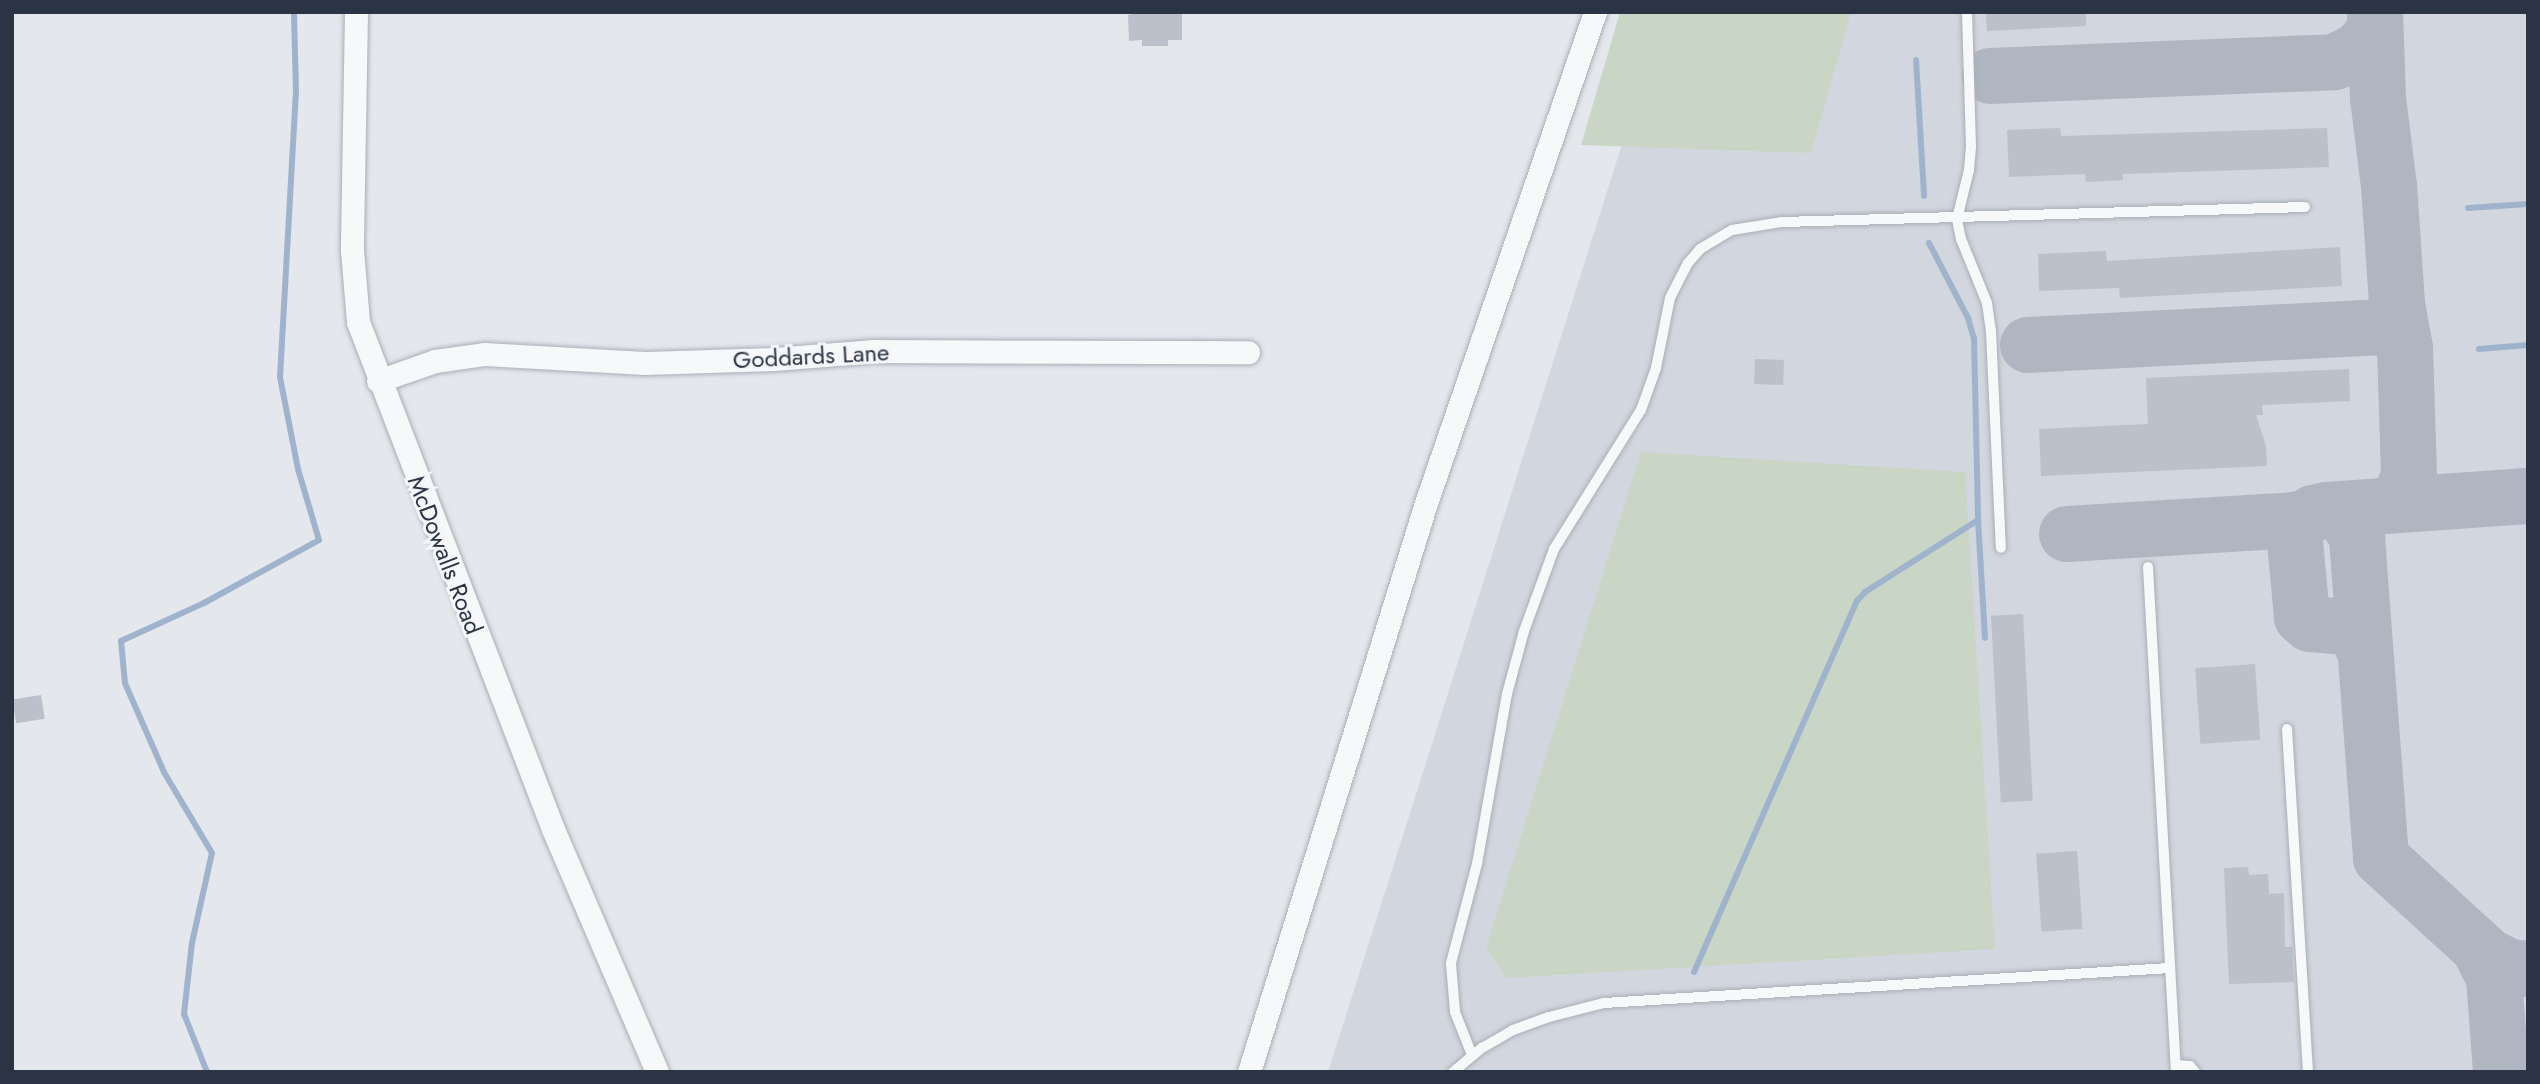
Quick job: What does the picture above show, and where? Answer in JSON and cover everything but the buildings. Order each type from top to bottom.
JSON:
[{"type":"street","name":"McDowalls Road","points":[[356,12],[355,310],[378,381],[553,829],[657,1072]]},
{"type":"street","points":[[1249,1072],[1426,503],[1594,12]]},
{"type":"street","name":"Goddards Lane","points":[[378,381],[435,361],[484,354],[645,363],[774,359],[874,351],[1248,352]]},
{"type":"lane","points":[[1967,12],[1971,147],[1969,170],[1957,219],[1961,239],[1987,303],[1991,331],[2001,548]]},
{"type":"lane","points":[[1472,1055],[1455,1012],[1451,963],[1477,864],[1507,694],[1524,631],[1554,549],[1641,410],[1656,368],[1670,299],[1678,280],[1700,249],[1732,230],[1754,225],[2305,207]]},
{"type":"lane","points":[[2148,567],[2176,1068],[2190,1066],[2195,1072]]},
{"type":"lane","points":[[2287,729],[2308,1072]]},
{"type":"lane","points":[[1453,1072],[1472,1055],[1529,1023],[1604,1003],[2170,968]]},
{"type":"shaded area","points":[[1664,12],[2528,12],[2528,1072],[1328,1072]]},
{"type":"green space","points":[[1620,12],[1851,12],[1811,153],[1581,145]]},
{"type":"green space","points":[[1641,452],[1965,472],[1995,949],[1507,978],[1486,948]]},
{"type":"waterway","points":[[207,1072],[184,1014],[192,943],[212,853],[164,772],[125,683],[121,641],[204,603],[319,540],[298,469],[280,377],[296,91],[294,12]]},
{"type":"waterway","points":[[1916,60],[1924,196]]},
{"type":"waterway","points":[[2468,208],[2528,204]]},
{"type":"waterway","points":[[1929,243],[1968,318],[1974,339],[1978,520],[1985,638]]},
{"type":"waterway","points":[[2479,349],[2528,345]]},
{"type":"waterway","points":[[1694,972],[1857,601],[1865,592],[1978,520]]},
{"type":"taxiway","points":[[2375,12],[2378,98],[2389,186],[2397,304],[2405,348],[2409,475],[2401,497],[2385,506]]},
{"type":"taxiway","points":[[1990,76],[2335,62],[2359,50],[2370,37],[2375,25]]},
{"type":"taxiway","points":[[2028,345],[2384,327],[2396,332],[2405,348]]},
{"type":"taxiway","points":[[2364,650],[2358,636],[2346,627],[2310,624],[2302,617],[2295,542],[2296,531],[2304,519],[2313,513],[2327,510],[2528,496]]},
{"type":"taxiway","points":[[2327,510],[2346,517],[2357,538],[2381,858],[2488,956],[2510,967],[2528,969]]},
{"type":"taxiway","points":[[2067,534],[2295,520],[2307,517]]},
{"type":"taxiway","points":[[2479,948],[2494,978],[2501,1072]]}]
